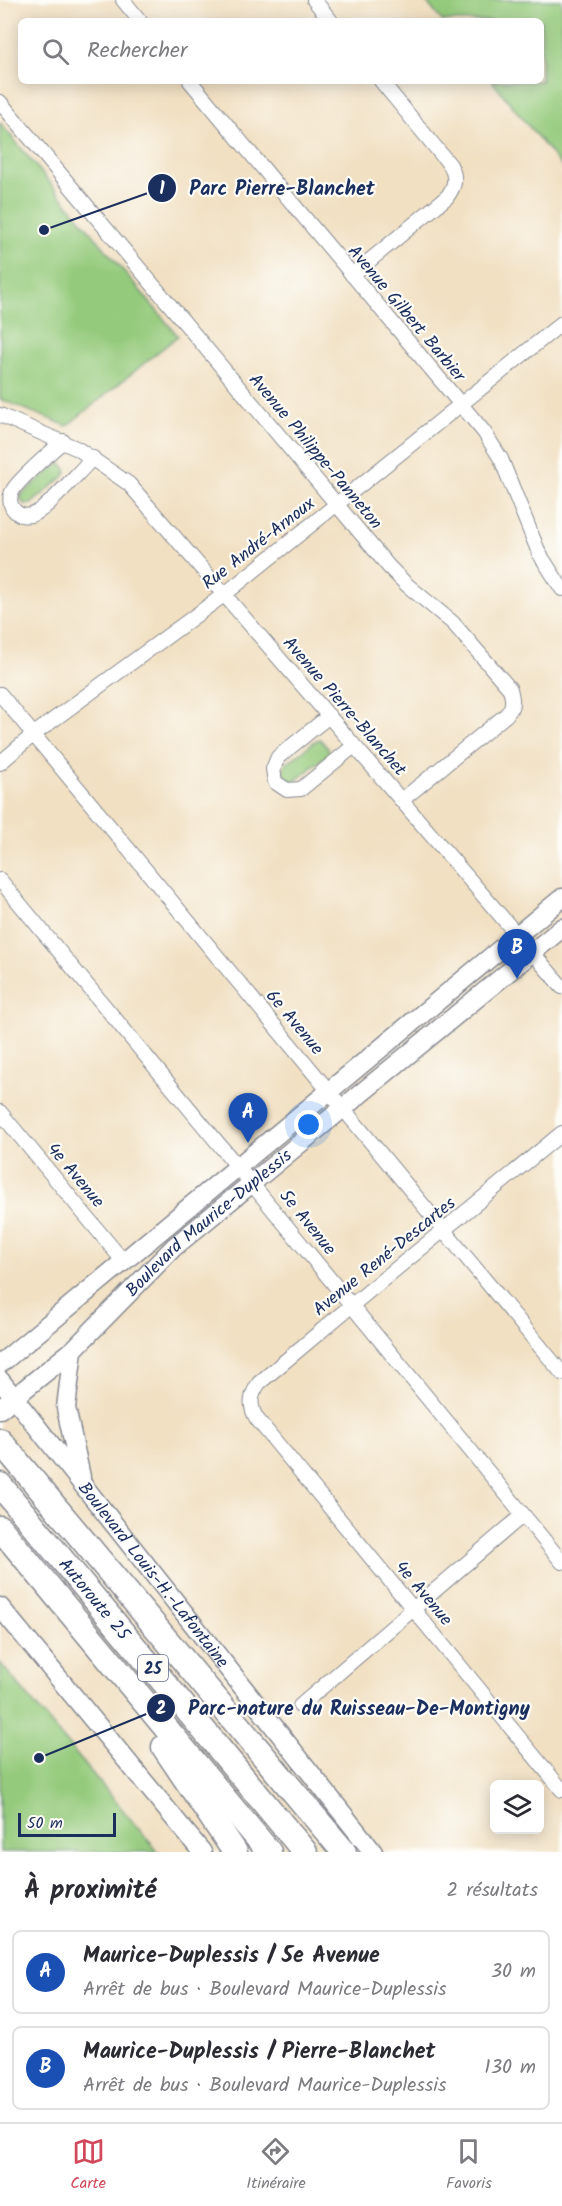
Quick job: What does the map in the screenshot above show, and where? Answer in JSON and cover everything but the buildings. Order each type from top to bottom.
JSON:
[{"type":"highway","points":[[0,1441],[344,1852]]},
{"type":"highway","name":"Autoroute 25","points":[[0,1485],[305,1852]]},
{"type":"highway","name":"Autoroute 25","points":[[0,1528],[269,1852]]},
{"type":"highway","points":[[99,1647],[235,1852]]},
{"type":"street","points":[[123,0],[138,18]]},
{"type":"street","points":[[314,0],[329,18]]},
{"type":"street","name":"Avenue Gilbert Barbier","points":[[193,84],[484,432],[501,459],[539,552],[562,589]]},
{"type":"street","points":[[352,275],[447,197],[455,182],[450,165],[383,84]]},
{"type":"street","name":"Avenue Philippe-Panneton","points":[[0,102],[395,573],[453,623],[510,688],[513,699],[512,709],[402,800]]},
{"type":"street","name":"Rue André-Arnoux","points":[[0,763],[34,734],[225,594],[562,323]]},
{"type":"street","name":"Avenue Pierre-Blanchet","points":[[0,415],[63,441],[93,458],[129,484],[562,987]]},
{"type":"street","points":[[63,441],[12,491],[10,504],[12,510],[18,515],[34,514],[40,510],[93,458]]},
{"type":"street","name":"6e Avenue","points":[[0,694],[562,1373]]},
{"type":"street","points":[[329,716],[278,757],[273,769],[275,782],[287,790],[301,789],[354,746]]},
{"type":"street","name":"5e Avenue","points":[[0,880],[562,1562]]},
{"type":"street","name":"Boulevard Maurice-Duplessis","points":[[0,1364],[562,897]]},
{"type":"street","name":"Boulevard Maurice-Duplessis","points":[[0,1409],[73,1350],[174,1247],[562,928]]},
{"type":"street","name":"4e Avenue","points":[[0,1112],[124,1262]]},
{"type":"street","name":"Avenue René-Descartes","points":[[257,1419],[252,1411],[251,1401],[253,1392],[259,1383],[562,1133]]},
{"type":"street","points":[[73,1350],[66,1408],[82,1482]]},
{"type":"street","name":"Boulevard Louis-H.-Lafontaine","points":[[0,1380],[373,1852]]},
{"type":"street","name":"4e Avenue","points":[[257,1419],[562,1790]]},
{"type":"street","points":[[300,1706],[523,1515]]},
{"type":"street","points":[[0,1607],[202,1852]]},
{"type":"green space","points":[[425,0],[562,0],[562,167],[494,84],[544,84],[544,18],[440,18]]},
{"type":"green space","points":[[0,123],[178,336],[67,426],[0,399]]},
{"type":"green space","points":[[62,464],[67,471],[63,477],[31,504],[24,504],[20,498],[23,493],[57,465]]},
{"type":"green space","points":[[320,739],[329,750],[327,755],[295,781],[285,780],[282,773],[284,766]]},
{"type":"green space","points":[[0,1663],[158,1852],[0,1852]]},
{"type":"place","name":"Parc Pierre-Blanchet","points":[[44,230]]},
{"type":"place","name":"Maurice-Duplessis / Pierre-Blanchet","points":[[517,979]]},
{"type":"place","name":"Maurice-Duplessis / 5e Avenue","points":[[248,1143]]},
{"type":"place","name":"Parc-nature du Ruisseau-De-Montigny","points":[[39,1758]]}]
